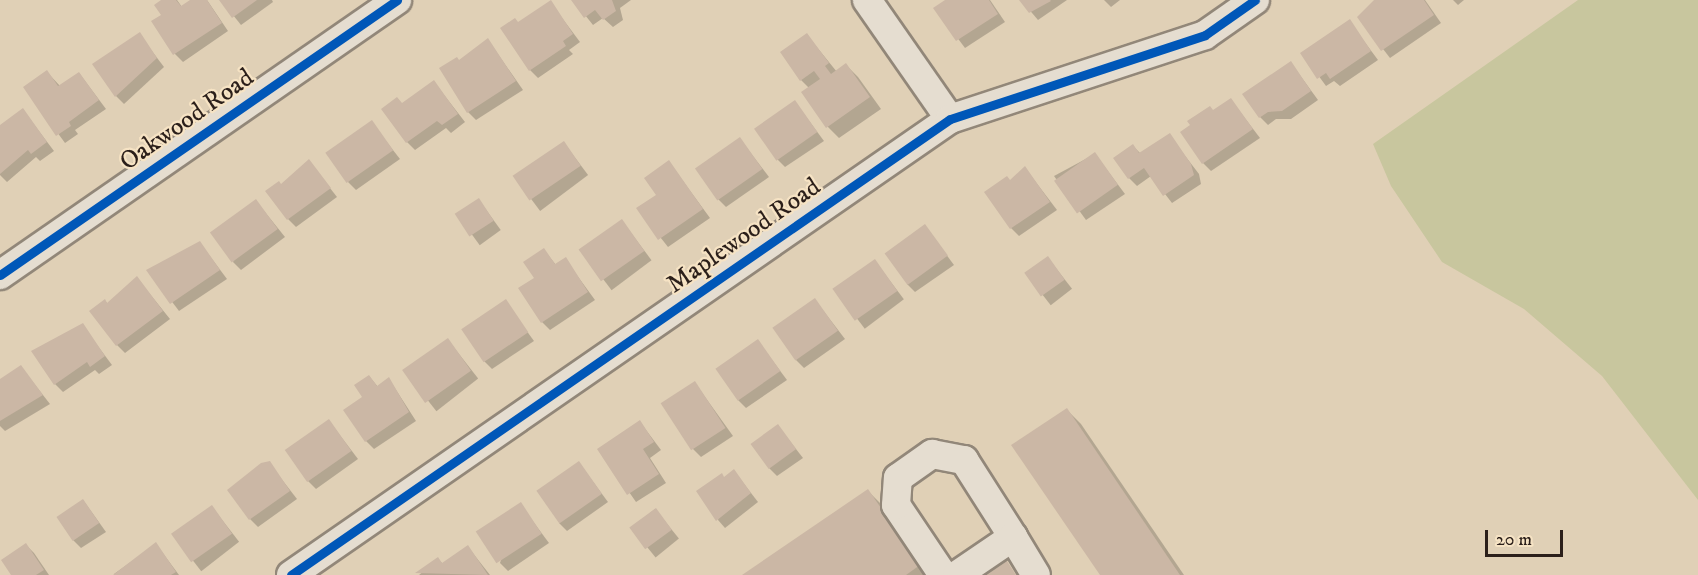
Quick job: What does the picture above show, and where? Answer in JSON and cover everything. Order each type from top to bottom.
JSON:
[{"type":"street","name":"Oakwood Road","points":[[0,275],[398,0]]},
{"type":"street","points":[[867,0],[950,119]]},
{"type":"street","name":"Maplewood Road","points":[[291,575],[950,119],[1205,35],[1256,0]]},
{"type":"street","points":[[943,575],[896,505],[898,478],[932,454],[964,460],[1036,575]]},
{"type":"street","points":[[957,575],[1013,537]]},
{"type":"shaded area","points":[[1578,0],[1698,0],[1698,500],[1602,376],[1524,309],[1442,262],[1391,186],[1373,144]]},
{"type":"building","points":[[161,0],[176,0],[181,6],[190,0],[207,0],[222,23],[173,55],[151,21],[161,15],[154,5]]},
{"type":"building","points":[[219,0],[257,0],[232,18]]},
{"type":"building","points":[[551,0],[573,34],[563,41],[566,46],[529,71],[500,28],[515,18],[518,22]]},
{"type":"building","points":[[571,0],[612,0],[616,11],[603,20],[595,10],[584,18]]},
{"type":"building","points":[[945,0],[989,0],[998,14],[956,41],[933,8]]},
{"type":"building","points":[[1019,0],[1050,0],[1051,1],[1029,13]]},
{"type":"building","points":[[1374,0],[1424,0],[1434,15],[1381,51],[1357,17]]},
{"type":"building","points":[[1350,19],[1371,51],[1330,79],[1326,73],[1317,79],[1300,53]]},
{"type":"building","points":[[140,32],[157,58],[115,97],[92,64]]},
{"type":"building","points":[[807,33],[829,63],[825,66],[831,74],[846,63],[870,97],[826,128],[801,92],[820,79],[814,71],[800,81],[780,52]]},
{"type":"building","points":[[488,38],[516,81],[467,113],[439,68],[457,57],[459,60]]},
{"type":"building","points":[[1291,61],[1311,91],[1282,111],[1268,112],[1259,118],[1242,94]]},
{"type":"building","points":[[47,70],[58,86],[79,72],[99,100],[69,122],[71,126],[56,136],[23,87]]},
{"type":"building","points":[[434,80],[458,114],[442,125],[437,121],[406,143],[381,109],[397,97],[402,103]]},
{"type":"building","points":[[1231,98],[1253,129],[1202,164],[1180,132],[1190,125],[1187,121],[1210,106],[1213,110]]},
{"type":"building","points":[[795,100],[817,132],[776,161],[754,129]]},
{"type":"building","points":[[23,108],[47,142],[31,154],[28,150],[0,174],[0,125]]},
{"type":"building","points":[[372,120],[393,150],[347,183],[325,153]]},
{"type":"building","points":[[1170,133],[1191,164],[1194,175],[1163,196],[1144,168],[1128,179],[1113,158],[1133,144],[1139,153]]},
{"type":"building","points":[[740,137],[762,169],[717,200],[695,169]]},
{"type":"building","points":[[564,141],[581,166],[529,201],[513,176]]},
{"type":"building","points":[[1095,152],[1118,185],[1077,213],[1054,181]]},
{"type":"building","points":[[309,159],[331,188],[287,220],[265,191],[279,181],[281,184]]},
{"type":"building","points":[[669,160],[703,209],[658,240],[636,208],[656,195],[644,178]]},
{"type":"building","points":[[1025,166],[1050,202],[1010,229],[984,192],[1007,176],[1010,180]]},
{"type":"building","points":[[479,198],[494,221],[469,236],[455,214]]},
{"type":"building","points":[[256,199],[278,229],[232,262],[210,233]]},
{"type":"building","points":[[622,219],[644,251],[601,281],[579,249]]},
{"type":"building","points":[[925,224],[948,256],[907,285],[885,253]]},
{"type":"building","points":[[200,241],[220,270],[170,304],[146,270]]},
{"type":"building","points":[[544,248],[555,264],[566,257],[588,292],[541,323],[518,288],[534,278],[523,262]]},
{"type":"building","points":[[1048,256],[1065,280],[1041,296],[1024,273]]},
{"type":"building","points":[[875,259],[897,291],[855,321],[832,289]]},
{"type":"building","points":[[137,276],[163,311],[116,346],[89,311],[105,299],[107,303]]},
{"type":"building","points":[[815,298],[838,331],[795,361],[772,328]]},
{"type":"building","points":[[506,299],[528,332],[484,362],[461,329]]},
{"type":"building","points":[[83,323],[105,356],[90,367],[87,362],[54,385],[31,351]]},
{"type":"building","points":[[448,338],[471,371],[425,403],[402,370]]},
{"type":"building","points":[[758,339],[780,371],[738,401],[715,369]]},
{"type":"building","points":[[21,365],[43,395],[0,421],[0,379]]},
{"type":"building","points":[[369,375],[377,386],[389,377],[409,412],[365,442],[343,410],[362,397],[354,385]]},
{"type":"building","points":[[695,381],[725,428],[691,450],[661,403]]},
{"type":"building","points":[[1067,408],[1180,575],[1100,575],[1011,445]]},
{"type":"building","points":[[329,419],[351,451],[307,482],[285,450]]},
{"type":"building","points":[[640,420],[654,442],[643,449],[659,474],[627,495],[597,449]]},
{"type":"building","points":[[778,424],[796,449],[769,469],[750,444]]},
{"type":"building","points":[[270,461],[290,491],[249,520],[227,490],[261,463]]},
{"type":"building","points":[[579,461],[602,494],[559,524],[536,491]]},
{"type":"building","points":[[734,469],[751,493],[716,521],[696,491],[722,473],[724,477]]},
{"type":"building","points":[[868,489],[920,565],[906,575],[742,575]]},
{"type":"building","points":[[83,499],[99,523],[73,541],[56,517]]},
{"type":"building","points":[[521,502],[542,534],[496,563],[476,531]]},
{"type":"building","points":[[212,505],[232,534],[191,562],[171,534]]},
{"type":"building","points":[[656,508],[672,530],[645,549],[629,527]]},
{"type":"building","points":[[156,542],[176,572],[171,575],[113,575]]},
{"type":"building","points":[[26,543],[44,570],[36,575],[11,575],[1,560]]},
{"type":"building","points":[[468,545],[488,575],[415,573],[438,557],[442,563]]},
{"type":"building","points":[[1007,561],[1016,575],[987,575]]},
{"type":"cycle path","points":[[0,275],[397,0]]},
{"type":"cycle path","points":[[291,575],[950,119],[1205,35],[1255,0]]}]
